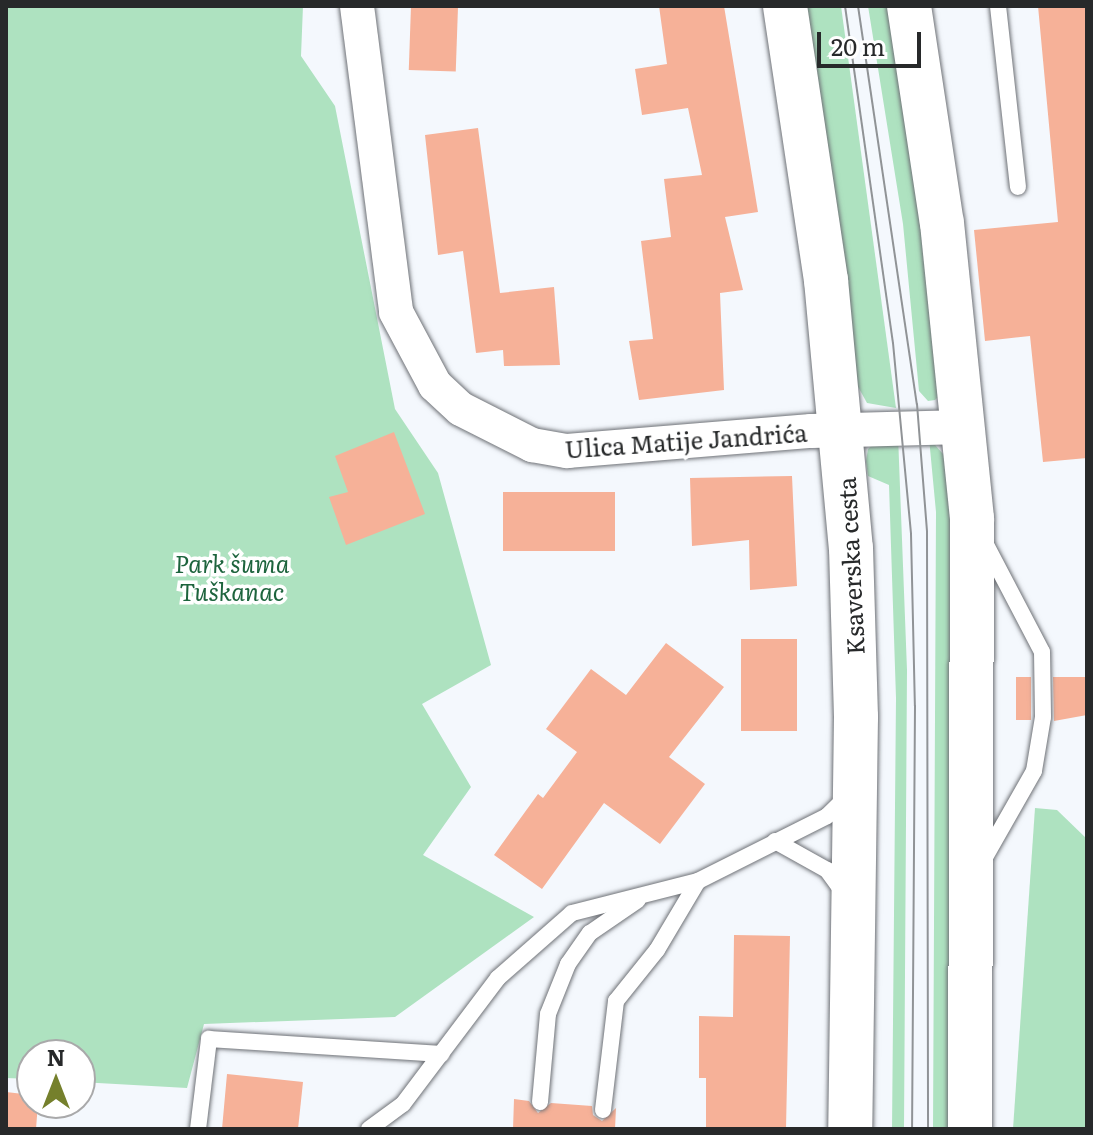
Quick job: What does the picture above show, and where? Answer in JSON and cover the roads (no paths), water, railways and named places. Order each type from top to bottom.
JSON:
[{"type":"main road","name":"Ksaverska cesta","points":[[785,6],[826,280],[841,430],[854,628],[850,1129]]},
{"type":"main road","points":[[909,6],[942,223],[972,518],[970,1129]]},
{"type":"street","name":"Ulica Matije Jandrića","points":[[357,6],[396,312],[413,352],[444,396],[497,430],[532,445],[567,451],[841,430],[964,427]]},
{"type":"lane","points":[[998,6],[1018,187]]},
{"type":"lane","points":[[972,518],[1042,652],[1043,717],[1034,771],[973,878]]},
{"type":"lane","points":[[369,1129],[403,1104],[498,978],[572,913],[698,881],[827,816],[855,790]]},
{"type":"lane","points":[[775,841],[827,870],[854,906]]},
{"type":"lane","points":[[603,1110],[616,1001],[657,950],[698,881]]},
{"type":"lane","points":[[540,1102],[548,1014],[568,964],[590,933],[650,892]]},
{"type":"lane","points":[[198,1129],[209,1039],[442,1054]]},
{"type":"tram line","points":[[845,6],[893,343],[911,534],[915,706],[912,1129]]},
{"type":"tram line","points":[[858,6],[917,404],[927,532],[928,1129]]},
{"type":"park label","name":"Park šuma Tuškanac","points":[[232,577]]}]
